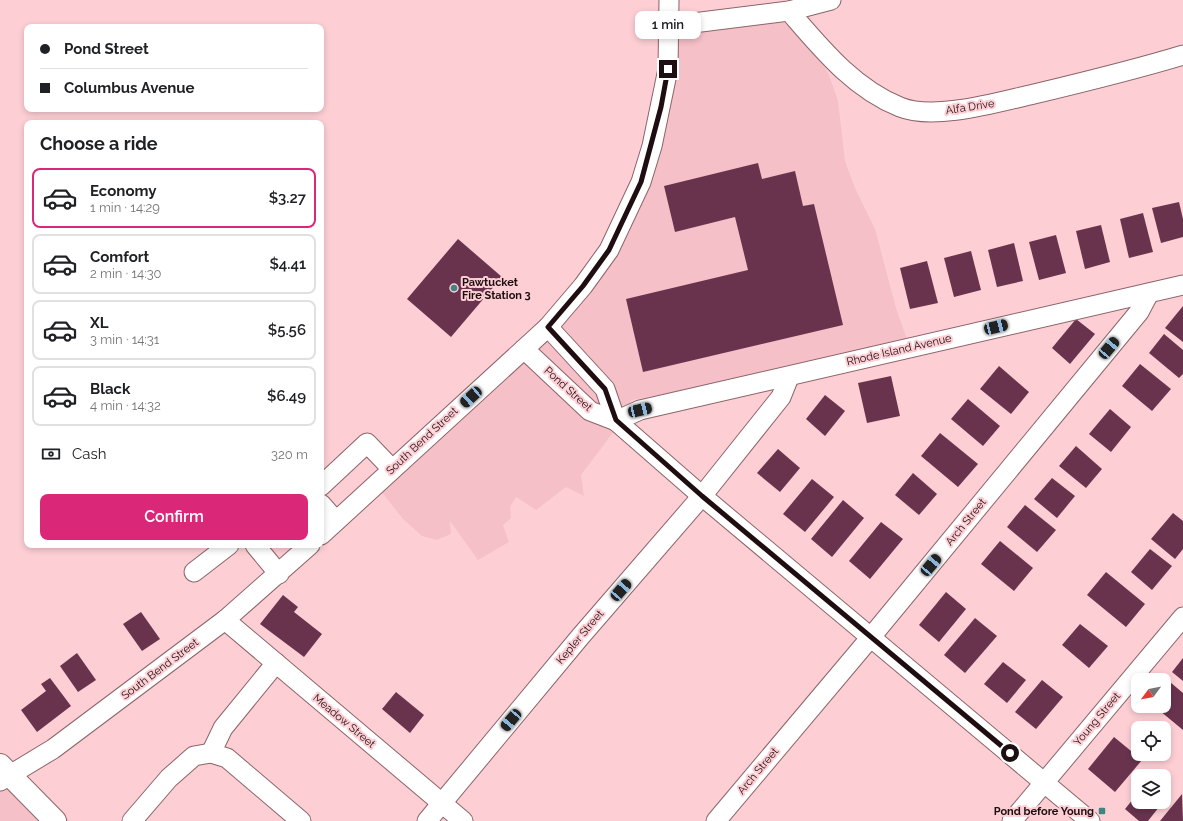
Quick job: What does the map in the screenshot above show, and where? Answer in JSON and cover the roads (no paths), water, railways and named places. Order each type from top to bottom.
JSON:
[{"type":"main road","points":[[3,774],[55,821]]},
{"type":"street","name":"South Bend Street","points":[[324,532],[548,327],[583,286],[609,250],[641,182],[661,107],[668,69],[669,0]]},
{"type":"street","points":[[669,26],[789,11],[831,0]]},
{"type":"street","name":"Alfa Drive","points":[[789,11],[826,54],[851,77],[874,93],[900,108],[932,112],[969,109],[1124,73],[1183,55]]},
{"type":"street","name":"Rhode Island Avenue","points":[[616,420],[640,410],[1183,285]]},
{"type":"street","name":"Arch Street","points":[[716,821],[871,637],[1139,312],[1149,293]]},
{"type":"street","name":"Pond Street","points":[[548,327],[605,389],[616,420]]},
{"type":"street","name":"Pond Street","points":[[524,349],[590,411],[616,420],[702,496],[1090,821]]},
{"type":"street","name":"Kepler Street","points":[[427,821],[702,496],[781,397],[789,376]]},
{"type":"street","points":[[324,483],[367,443],[392,469]]},
{"type":"street","points":[[324,507],[336,521]]},
{"type":"street","points":[[194,572],[225,548]]},
{"type":"street","points":[[257,548],[278,574]]},
{"type":"street","name":"South Bend Street","points":[[3,774],[53,749],[225,620],[307,548]]},
{"type":"street","name":"Young Street","points":[[1012,821],[1183,617]]},
{"type":"street","name":"Meadow Street","points":[[225,620],[463,821]]},
{"type":"street","points":[[211,753],[223,728],[276,663]]},
{"type":"street","points":[[132,821],[169,778],[194,756],[211,753],[227,758],[301,821]]},
{"type":"place","name":"Pawtucket Fire Station 3","points":[[454,288]]},
{"type":"place","name":"Pond before Young","points":[[1102,811]]}]
